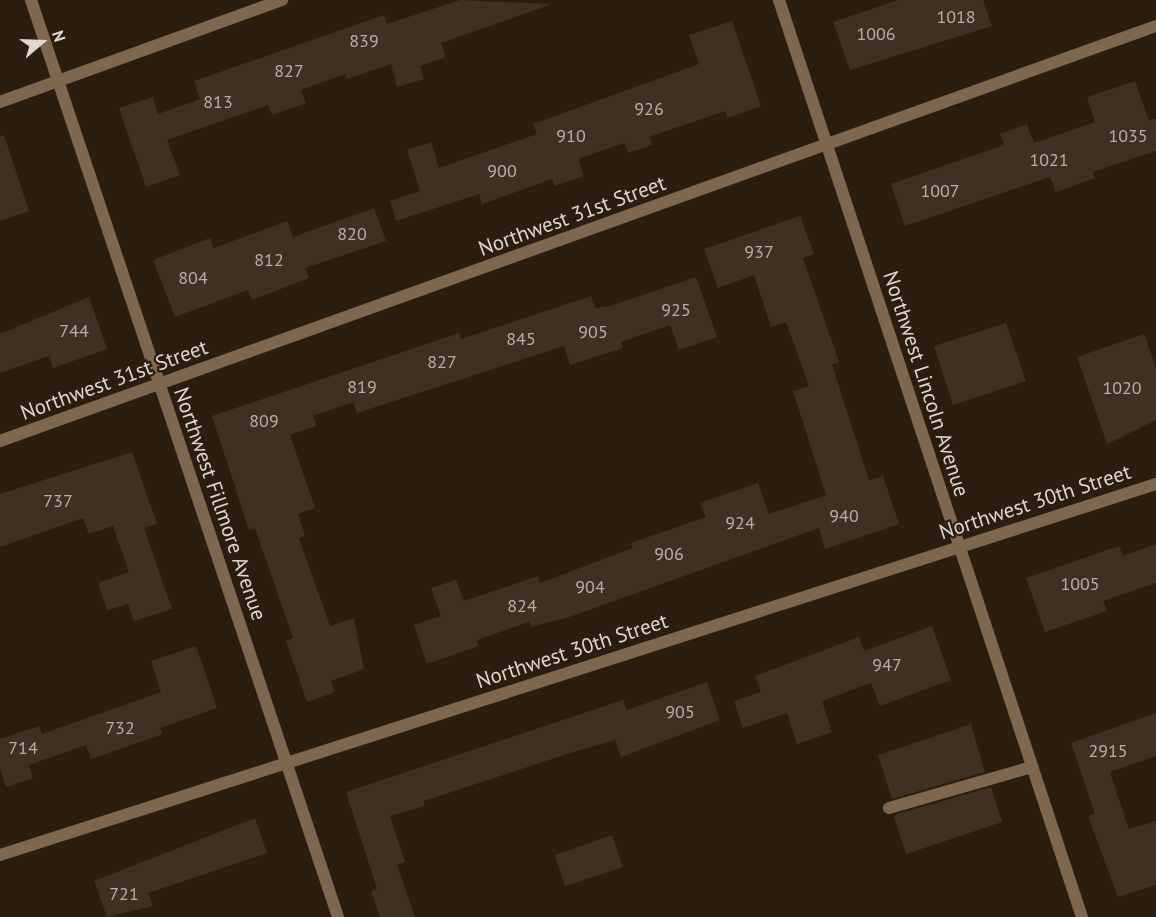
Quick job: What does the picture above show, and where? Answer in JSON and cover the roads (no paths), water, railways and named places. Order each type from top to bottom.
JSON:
[{"type":"street","name":"Northwest Fillmore Avenue","points":[[31,0],[338,917]]},
{"type":"street","points":[[0,102],[282,0]]},
{"type":"street","name":"Northwest Lincoln Avenue","points":[[779,0],[1082,917]]},
{"type":"street","name":"Northwest 31st Street","points":[[0,441],[1156,26]]},
{"type":"street","name":"Northwest 30th Street","points":[[0,855],[1156,484]]},
{"type":"street","points":[[889,808],[1032,767]]}]
